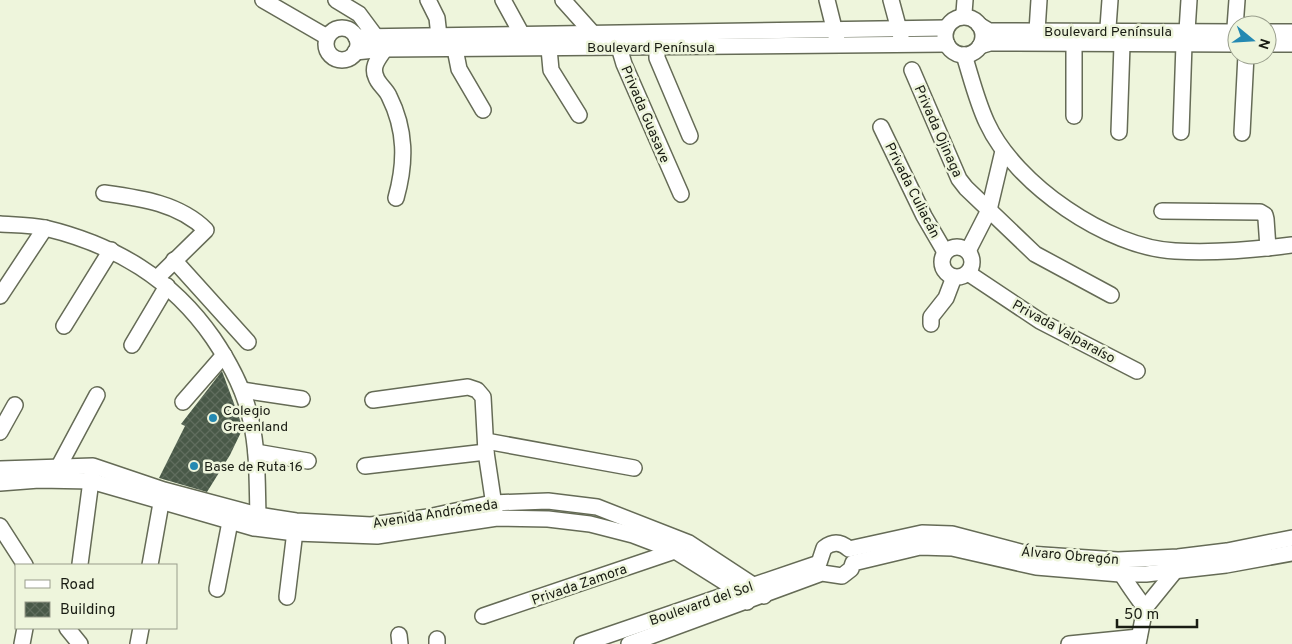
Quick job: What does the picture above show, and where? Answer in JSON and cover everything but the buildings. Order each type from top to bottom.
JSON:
[{"type":"street","points":[[263,0],[327,37]]},
{"type":"street","points":[[336,0],[358,14],[381,43],[374,65],[375,77],[391,99],[402,131],[404,166],[396,198]]},
{"type":"street","points":[[428,0],[437,18],[439,36],[455,49],[459,70],[483,110]]},
{"type":"street","points":[[503,0],[520,35],[532,48]]},
{"type":"street","points":[[563,0],[592,33]]},
{"type":"street","points":[[827,0],[838,45]]},
{"type":"street","points":[[891,0],[903,44]]},
{"type":"street","points":[[961,17],[964,13],[965,0]]},
{"type":"street","points":[[1037,31],[1038,0]]},
{"type":"street","points":[[1110,0],[1119,132]]},
{"type":"street","points":[[1181,132],[1185,38],[1189,0]]},
{"type":"street","points":[[1237,0],[1237,15]]},
{"type":"street","points":[[961,17],[973,19],[980,25],[983,34],[980,46],[970,54],[964,55],[952,51],[946,44],[944,34],[950,22],[961,17]]},
{"type":"street","name":"Boulevard Península","points":[[980,25],[989,31],[1037,31],[1112,40],[1185,38]]},
{"type":"street","points":[[344,28],[353,32],[356,37],[358,42],[355,52],[347,59],[332,57],[326,48],[327,37],[334,30],[344,28]]},
{"type":"street","name":"Boulevard Península","points":[[355,52],[381,43],[439,36],[520,35],[548,41],[613,42],[835,30],[946,28]]},
{"type":"street","points":[[1277,32],[1292,32]]},
{"type":"street","name":"Boulevard Península","points":[[356,37],[381,43],[455,49],[532,48],[548,41],[592,33],[613,42],[657,47],[946,44]]},
{"type":"street","name":"Boulevard Península","points":[[980,46],[990,43],[1074,45],[1112,40],[1227,38]]},
{"type":"street","points":[[548,41],[551,70],[579,115]]},
{"type":"street","name":"Privada Guasave","points":[[613,42],[681,194]]},
{"type":"street","points":[[1277,44],[1292,44]]},
{"type":"street","points":[[1074,45],[1074,116]]},
{"type":"street","points":[[657,47],[657,58],[690,136]]},
{"type":"street","points":[[964,55],[987,123],[1003,151],[1059,205],[1097,227],[1135,243],[1173,251],[1268,248],[1292,245]]},
{"type":"street","points":[[1242,132],[1245,65]]},
{"type":"street","name":"Privada Ojinaga","points":[[912,70],[960,179],[966,188],[1035,254],[1111,295]]},
{"type":"street","name":"Privada Culiacán","points":[[881,128],[924,216],[946,252]]},
{"type":"street","points":[[931,324],[932,317],[961,276],[972,265],[968,251],[989,210],[1003,151]]},
{"type":"street","points":[[104,193],[143,198],[172,207],[200,224],[206,230],[174,260],[132,344]]},
{"type":"street","points":[[1162,211],[1260,212],[1265,215],[1266,219],[1268,248]]},
{"type":"street","points":[[0,224],[45,228],[111,250],[162,282],[195,313],[224,355],[242,390],[251,420],[256,452],[256,522]]},
{"type":"street","points":[[0,296],[45,228]]},
{"type":"street","points":[[961,276],[945,272],[942,267],[943,257],[946,252],[954,247],[968,251]]},
{"type":"street","points":[[64,326],[111,250]]},
{"type":"street","points":[[174,260],[248,342]]},
{"type":"street","name":"Privada Valparaíso","points":[[961,276],[1040,321],[1137,371]]},
{"type":"street","points":[[184,402],[224,355]]},
{"type":"street","points":[[373,400],[468,387],[478,390],[483,397],[492,502],[497,518]]},
{"type":"street","points":[[242,390],[302,400]]},
{"type":"street","points":[[59,466],[97,394]]},
{"type":"street","points":[[0,432],[15,406]]},
{"type":"street","points":[[365,466],[486,446],[634,468]]},
{"type":"street","points":[[256,452],[308,461]]},
{"type":"street","name":"Avenida Andrómeda","points":[[0,469],[59,466],[92,473],[162,496],[256,522]]},
{"type":"street","points":[[80,564],[92,473]]},
{"type":"street","name":"Avenida Andrómeda","points":[[0,483],[92,473]]},
{"type":"street","points":[[150,564],[162,496]]},
{"type":"street","name":"Avenida Andrómeda","points":[[162,496],[230,522],[256,522],[377,536],[497,518],[548,519],[590,524],[634,535],[675,551],[742,596]]},
{"type":"street","name":"Avenida Andrómeda","points":[[296,527],[371,525],[428,517],[492,502],[548,500],[598,507],[689,543],[753,585],[764,596]]},
{"type":"street","points":[[217,589],[230,522]]},
{"type":"street","points":[[0,526],[23,564]]},
{"type":"street","points":[[287,597],[296,527]]},
{"type":"street","name":"Álvaro Obregón","points":[[1119,567],[1292,538]]},
{"type":"street","points":[[838,543],[851,556],[851,569],[842,576],[821,568],[821,552],[828,544],[838,543]]},
{"type":"street","name":"Álvaro Obregón","points":[[851,556],[920,547],[952,548],[1036,567],[1119,567],[1175,571],[1292,553]]},
{"type":"street","name":"Privada Zamora","points":[[483,616],[675,551]]},
{"type":"street","points":[[1119,567],[1145,608]]},
{"type":"street","name":"Boulevard del Sol","points":[[629,644],[742,596],[753,585],[821,568]]},
{"type":"street","name":"Boulevard del Sol","points":[[582,644],[742,596],[764,596],[821,568]]},
{"type":"street","points":[[1069,644],[1139,640],[1145,608],[1175,571]]},
{"type":"street","points":[[22,644],[25,629]]},
{"type":"street","points":[[68,629],[80,644]]},
{"type":"street","points":[[138,644],[141,629]]},
{"type":"place","name":"Colegio Greenland","points":[[213,418]]},
{"type":"place","name":"Base de Ruta 16","points":[[194,466]]}]
